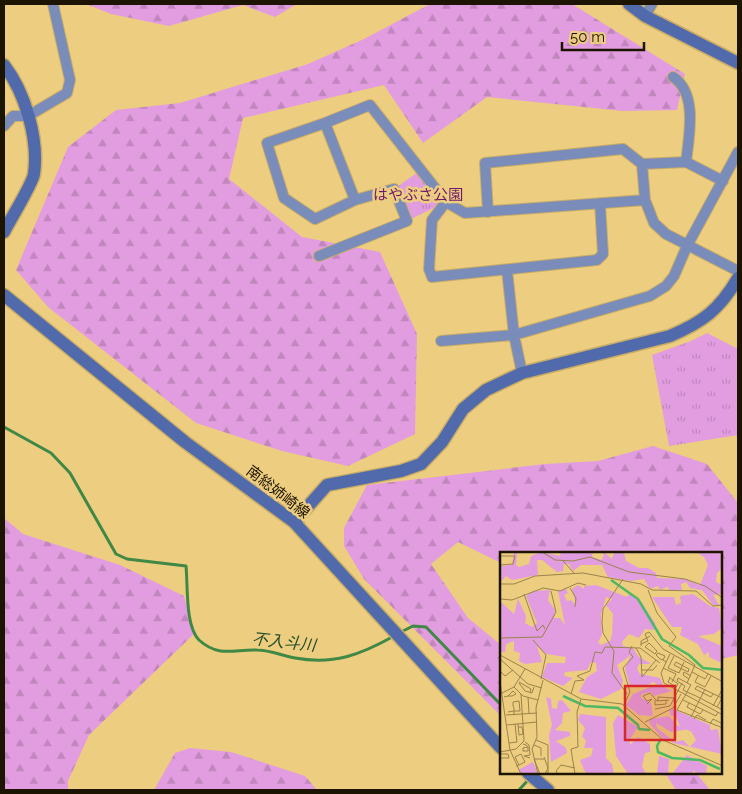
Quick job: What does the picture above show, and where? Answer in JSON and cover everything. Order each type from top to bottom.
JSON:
[{"type":"street","points":[[4,126],[13,116],[28,116],[67,93],[70,80],[53,4]]},
{"type":"street","points":[[629,4],[646,16],[738,63]]},
{"type":"street","points":[[646,16],[652,4]]},
{"type":"street","points":[[4,65],[14,78],[28,116],[34,141],[34,176],[4,232]]},
{"type":"street","points":[[673,76],[685,88],[690,111],[686,162]]},
{"type":"street","points":[[319,256],[407,221],[394,189],[355,200],[315,218],[284,198],[267,143],[370,105],[446,202],[465,212],[488,212],[645,200]]},
{"type":"street","points":[[325,123],[355,200]]},
{"type":"street","points":[[488,212],[485,163],[623,149],[642,164],[686,162],[723,181]]},
{"type":"street","points":[[441,341],[514,335],[650,296],[666,286],[674,276],[687,246],[738,152]]},
{"type":"street","points":[[642,164],[645,200],[654,223],[666,234],[738,271]]},
{"type":"street","points":[[446,202],[432,220],[429,269],[432,277],[598,260],[603,254],[600,203]]},
{"type":"street","points":[[506,270],[514,335],[522,373]]},
{"type":"street","points":[[294,522],[327,485],[401,471],[421,464],[442,442],[463,409],[486,390],[522,373],[670,336],[692,327],[709,316],[727,297],[738,278]]},
{"type":"street","name":"南総姉崎線","points":[[4,295],[185,442],[294,522],[500,747]]},
{"type":"street","points":[[529,774],[548,790]]},
{"type":"green space","points":[[86,4],[297,4],[275,17],[243,5],[169,26],[111,14]]},
{"type":"green space","points":[[430,4],[572,4],[685,74],[677,110],[623,111],[487,97],[423,143],[384,85],[243,118],[229,179],[302,237],[380,252],[417,334],[415,434],[348,466],[282,451],[196,423],[48,307],[16,270],[68,147],[116,110],[180,103],[308,64],[364,39]]},
{"type":"green space","name":"はやぶさ公園","points":[[421,170],[446,202],[407,221],[394,189]]},
{"type":"green space","points":[[707,333],[738,349],[738,435],[669,446],[652,355]]},
{"type":"green space","points":[[653,446],[707,464],[738,503],[738,655],[722,659],[722,552],[500,552],[500,563],[458,542],[431,564],[468,618],[500,644],[500,715],[364,579],[344,546],[344,528],[367,485],[545,464],[598,461]]},
{"type":"green space","points":[[4,518],[23,534],[120,565],[184,596],[195,633],[89,735],[68,781],[68,790],[4,790]]},
{"type":"green space","points":[[190,748],[231,752],[305,776],[317,790],[154,790],[175,753]]},
{"type":"green space","points":[[654,774],[697,774],[710,790],[676,790],[667,776]]},
{"type":"waterway","name":"不入斗川","points":[[4,427],[51,453],[70,473],[116,554],[127,559],[186,566],[191,625],[199,640],[206,646],[220,651],[262,650],[295,658],[322,660],[346,657],[394,636]]},
{"type":"waterway","name":"不入斗川","points":[[399,633],[413,626],[426,627],[500,704]]},
{"type":"waterway","name":"不入斗川","points":[[519,790],[529,779]]}]
